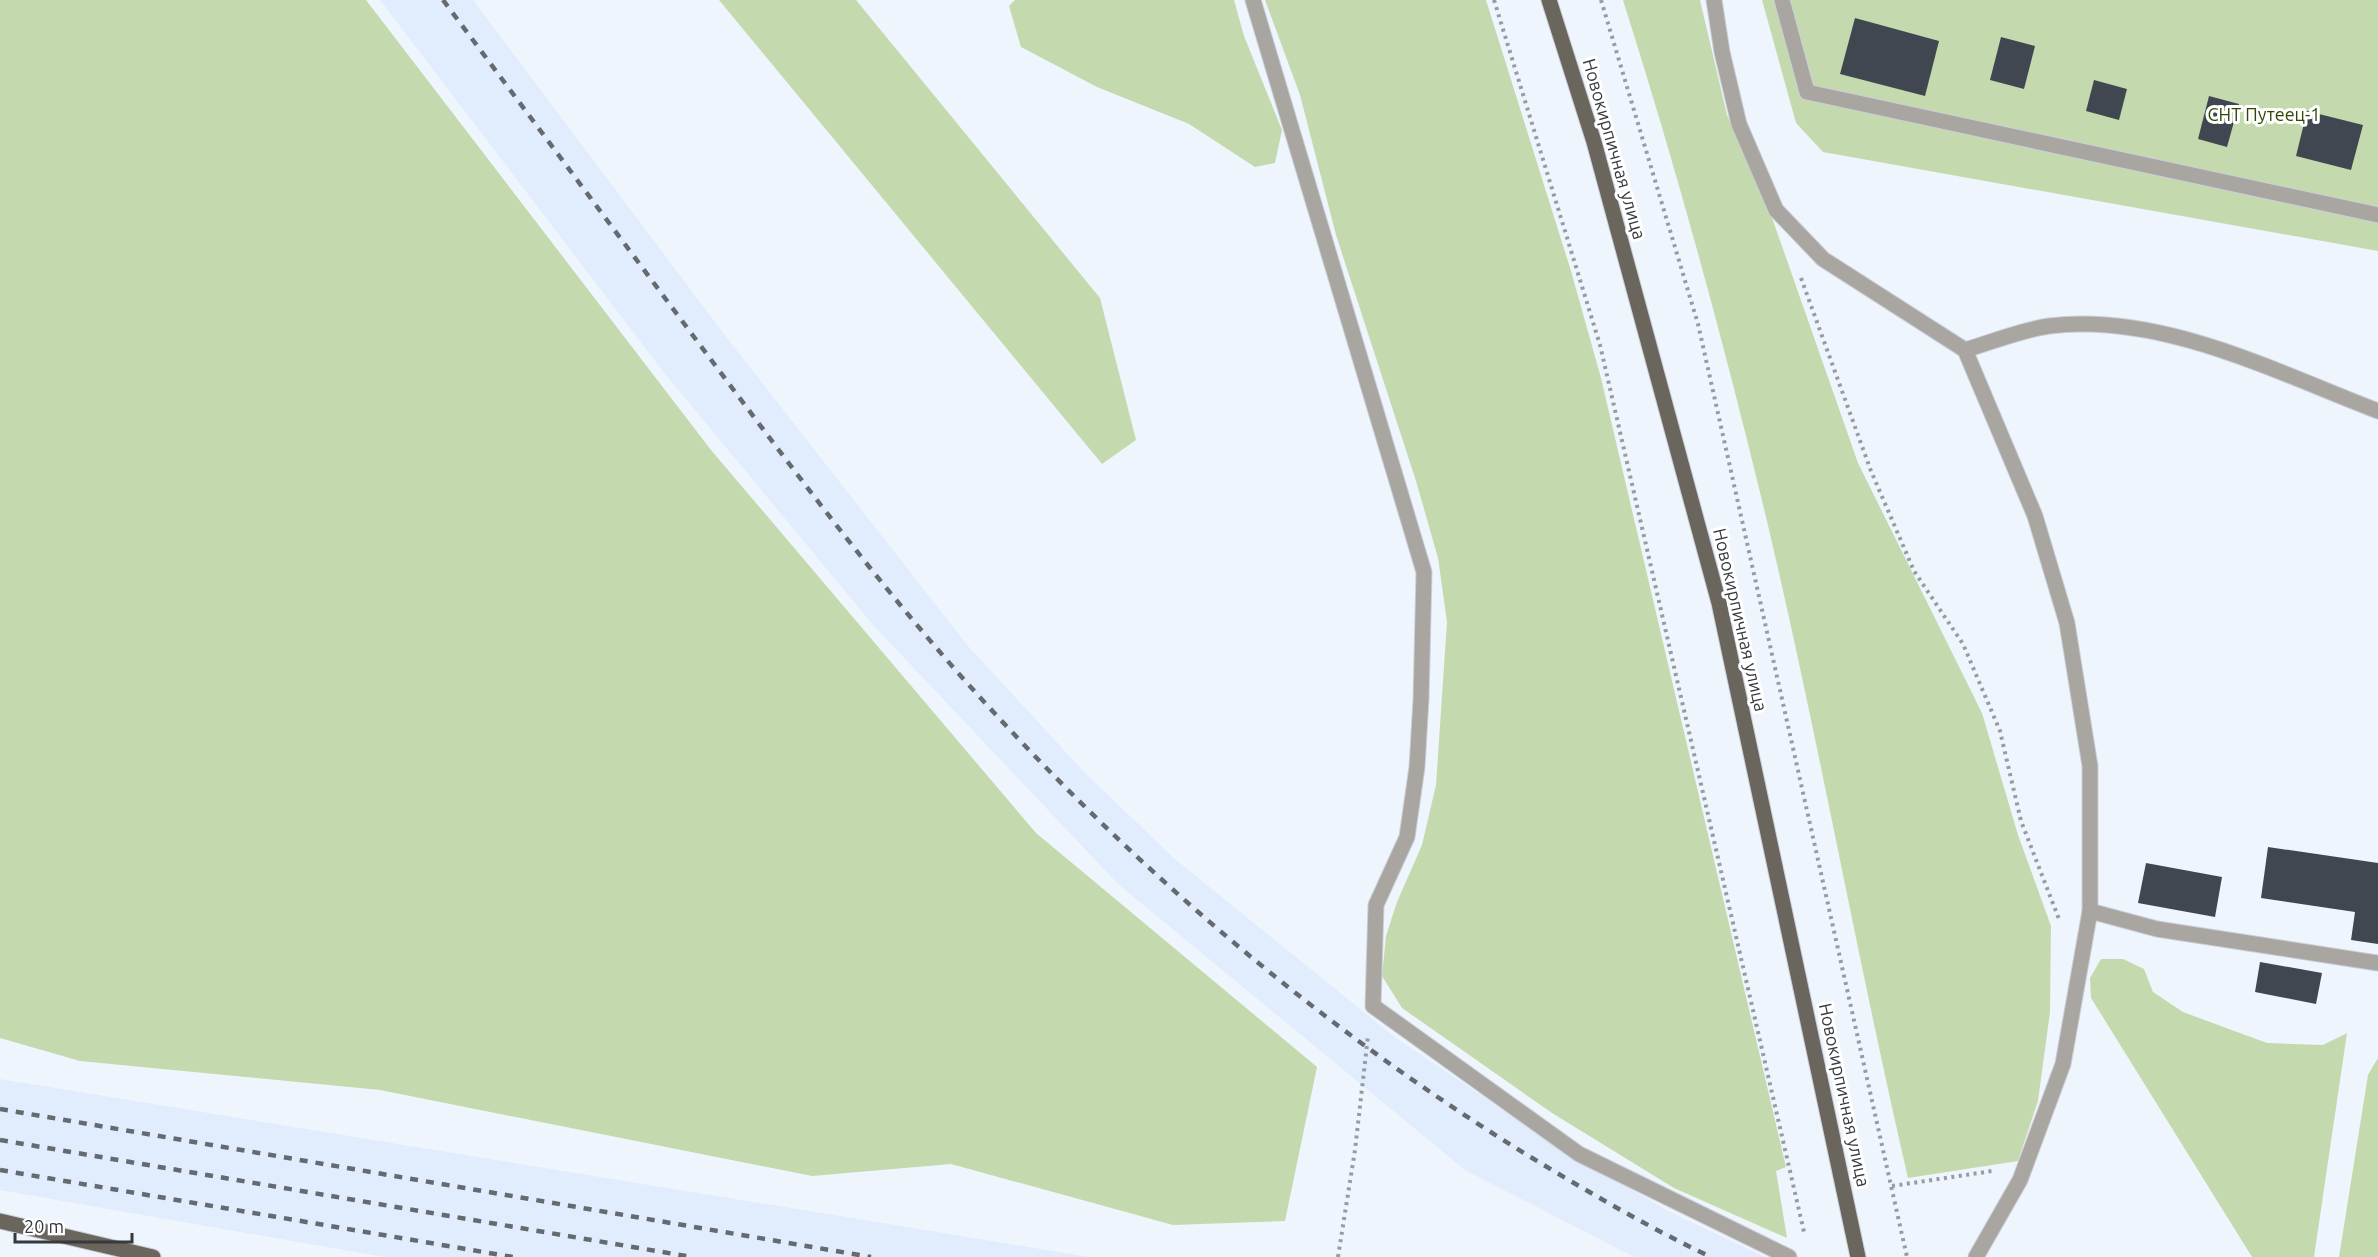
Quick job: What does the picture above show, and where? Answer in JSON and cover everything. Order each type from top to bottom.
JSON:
[{"type":"main road","name":"Новокирпичная улица","points":[[1550,0],[1594,142],[1719,603],[1858,1257]]},
{"type":"main road","points":[[0,1221],[153,1257]]},
{"type":"street","points":[[1253,0],[1424,572],[1417,767],[1407,837],[1376,905],[1372,1006],[1579,1154],[1789,1257]]},
{"type":"street","points":[[1714,0],[1722,52],[1738,124],[1776,210],[1823,260],[1965,350],[2035,516],[2067,623],[2090,766],[2090,911],[2062,1064],[2020,1180],[1976,1257]]},
{"type":"street","points":[[1782,0],[1807,92],[2378,215]]},
{"type":"street","points":[[1965,350],[2047,327],[2104,323],[2190,339],[2378,411]]},
{"type":"street","points":[[2090,911],[2157,929],[2378,963]]},
{"type":"path","points":[[1494,0],[1600,345],[1804,1234]]},
{"type":"path","points":[[1601,0],[1698,324],[1907,1257]]},
{"type":"path","points":[[1800,275],[1871,471],[1914,572],[1963,644],[2000,731],[2021,821],[2062,928]]},
{"type":"path","points":[[1338,1257],[1372,1006]]},
{"type":"path","points":[[1892,1186],[2026,1166]]},
{"type":"shaded area","points":[[380,0],[473,0],[727,338],[968,646],[1086,774],[1176,860],[1396,1038],[1548,1140],[1668,1211],[1765,1257],[1634,1257],[1465,1170],[1118,884],[874,626],[665,374]]},
{"type":"shaded area","points":[[0,1079],[1088,1257],[384,1257],[0,1190]]},
{"type":"green space","points":[[0,0],[366,0],[711,450],[1036,833],[1317,1067],[1285,1221],[1173,1225],[951,1164],[812,1176],[380,1090],[80,1061],[0,1038]]},
{"type":"green space","points":[[719,0],[856,0],[1100,298],[1136,440],[1102,464]]},
{"type":"green space","points":[[1015,0],[1234,0],[1244,36],[1282,130],[1275,163],[1255,167],[1189,124],[1097,87],[1021,47],[1009,6]]},
{"type":"green space","points":[[1265,0],[1486,0],[1571,271],[1601,378],[1786,1167],[1776,1171],[1787,1238],[1674,1188],[1552,1113],[1402,1008],[1382,976],[1386,936],[1397,902],[1422,845],[1436,785],[1447,622],[1438,558],[1416,481],[1336,235],[1300,95]]},
{"type":"green space","points":[[1623,0],[1700,0],[1727,115],[1769,209],[1858,463],[1982,713],[2018,835],[2051,926],[2050,1012],[2038,1101],[2018,1161],[1908,1178],[1766,517],[1699,257]]},
{"type":"green space","name":"СНТ Путеец-1","points":[[1762,0],[2378,0],[2378,251],[1823,152],[1796,123]]},
{"type":"green space","points":[[2101,959],[2123,959],[2144,969],[2153,992],[2183,1012],[2267,1043],[2323,1045],[2347,1033],[2314,1257],[2252,1257],[2091,998],[2090,978]]},
{"type":"green space","points":[[2378,1058],[2378,1257],[2339,1257],[2368,1075]]},
{"type":"building","points":[[1855,18],[1939,41],[1925,96],[1840,74]]},
{"type":"building","points":[[2001,37],[2035,46],[2024,89],[1990,80]]},
{"type":"building","points":[[2094,80],[2127,89],[2119,120],[2086,111]]},
{"type":"building","points":[[2209,96],[2239,104],[2227,147],[2198,139]]},
{"type":"building","points":[[2307,111],[2363,125],[2351,170],[2296,156]]},
{"type":"building","points":[[2268,847],[2378,863],[2378,944],[2351,940],[2355,912],[2261,898]]},
{"type":"building","points":[[2146,863],[2222,877],[2215,917],[2138,903]]},
{"type":"building","points":[[2260,962],[2322,973],[2316,1004],[2255,992]]},
{"type":"railway","points":[[443,0],[771,440],[867,564],[968,684],[1100,822],[1242,949],[1392,1066],[1552,1170],[1670,1237],[1711,1257]]},
{"type":"railway","points":[[0,1109],[871,1257]]},
{"type":"railway","points":[[0,1140],[692,1257]]},
{"type":"railway","points":[[0,1170],[513,1257]]}]
